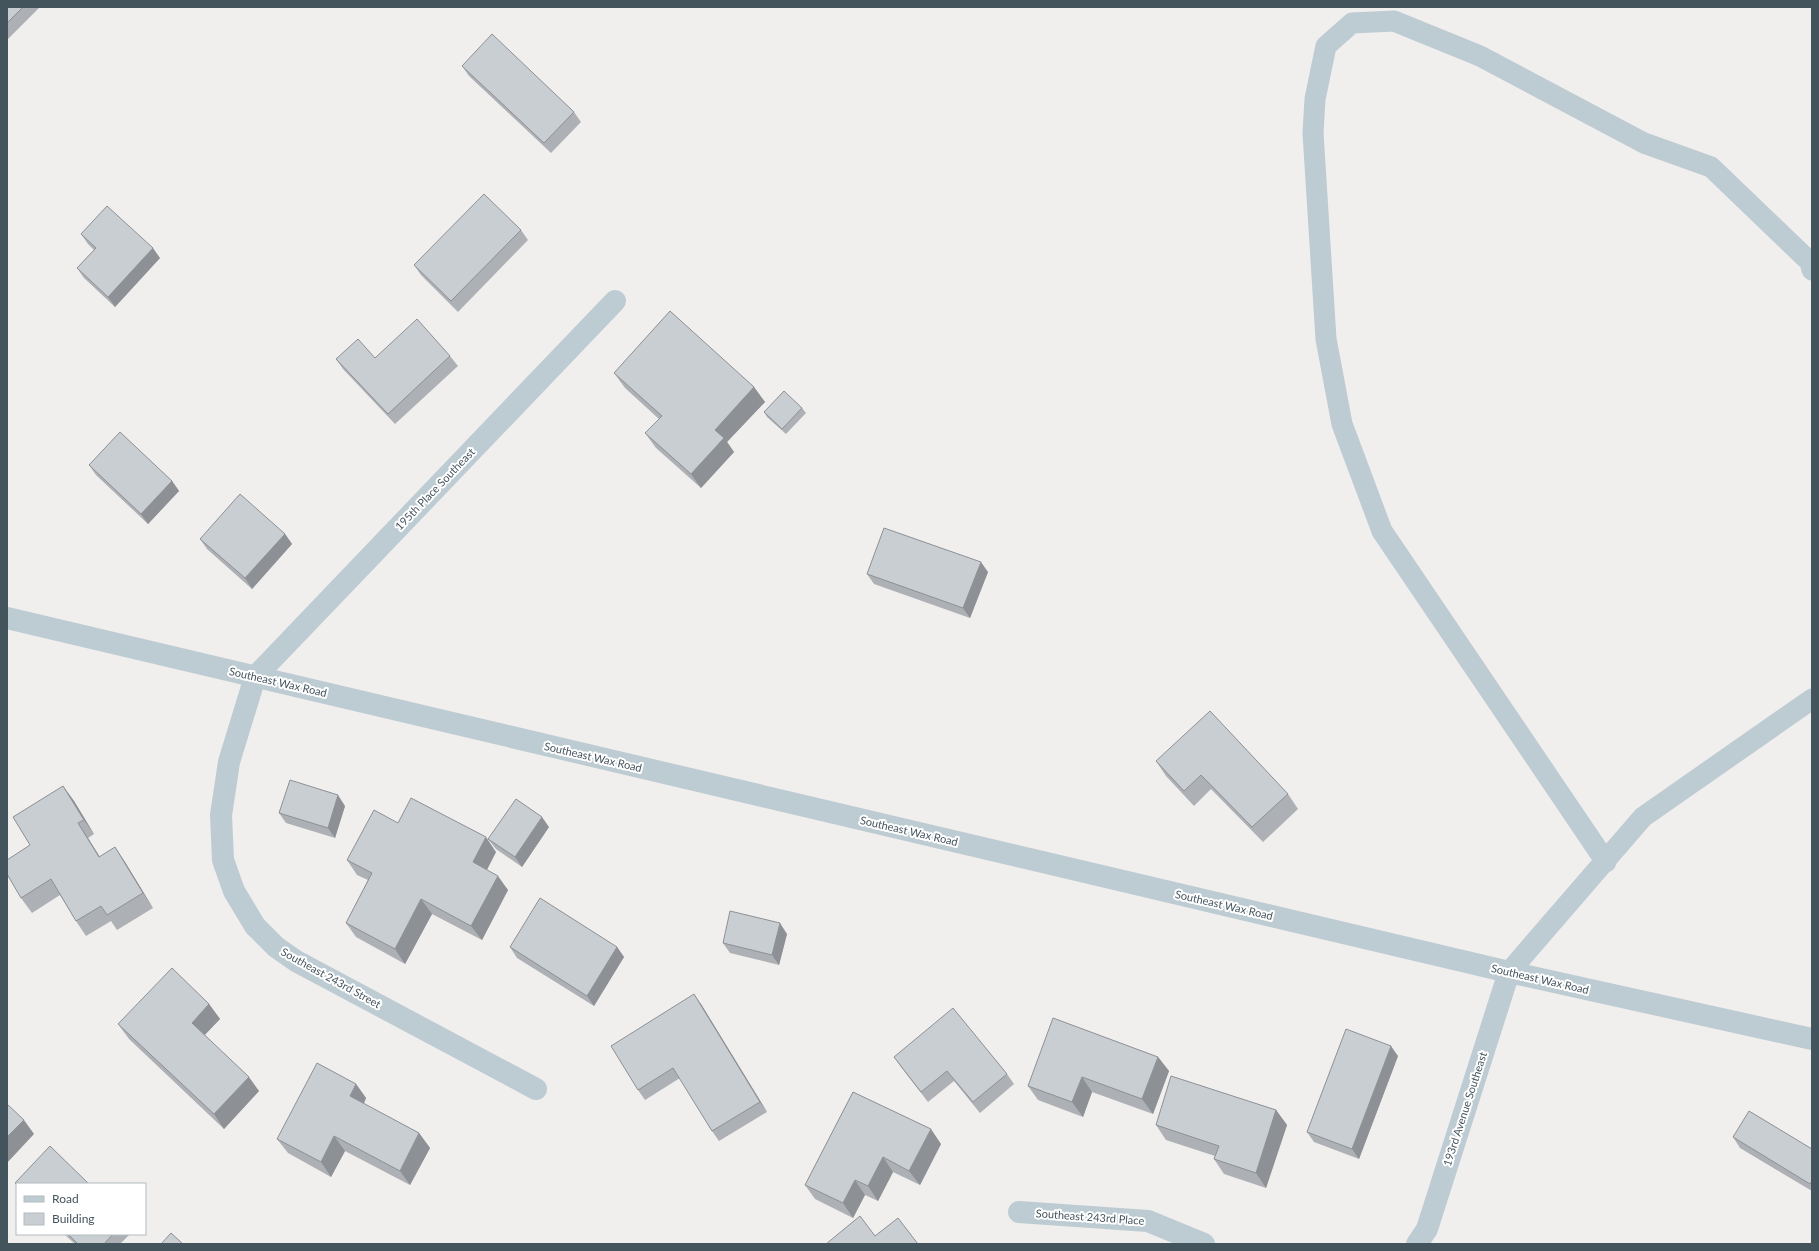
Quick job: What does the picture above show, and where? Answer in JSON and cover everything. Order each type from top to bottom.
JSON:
[{"type":"street","name":"195th Place Southeast","points":[[255,677],[615,301]]},
{"type":"street","name":"Southeast Wax Road","points":[[7,618],[1510,972],[1812,1039]]},
{"type":"street","name":"Southeast 243rd Street","points":[[255,677],[229,762],[221,815],[223,860],[234,891],[254,926],[276,947],[296,961],[536,1089]]},
{"type":"street","name":"193rd Avenue Southeast","points":[[1417,1244],[1426,1229],[1510,972]]},
{"type":"street","name":"Southeast 243rd Place","points":[[1019,1212],[1148,1221],[1204,1244]]},
{"type":"lane","points":[[1606,862],[1382,531],[1342,424],[1326,339],[1313,133],[1315,99],[1326,46],[1352,23],[1394,21],[1480,56],[1644,143],[1711,167],[1810,262],[1812,270]]},
{"type":"lane","points":[[1510,972],[1606,862],[1643,817],[1812,699]]},
{"type":"building","points":[[7,7],[23,7],[7,23]]},
{"type":"building","points":[[492,34],[574,112],[544,143],[462,66]]},
{"type":"building","points":[[484,194],[521,230],[451,301],[414,265]]},
{"type":"building","points":[[107,206],[153,248],[108,297],[77,268],[96,248],[81,234]]},
{"type":"building","points":[[670,311],[754,387],[715,430],[724,438],[691,474],[645,433],[662,416],[614,373]]},
{"type":"building","points":[[417,319],[450,356],[388,414],[336,359],[358,339],[375,358]]},
{"type":"building","points":[[784,391],[802,408],[782,429],[764,412]]},
{"type":"building","points":[[120,432],[172,481],[141,514],[89,465]]},
{"type":"building","points":[[240,494],[285,534],[245,578],[200,539]]},
{"type":"building","points":[[884,528],[981,562],[963,608],[867,574]]},
{"type":"building","points":[[1210,711],[1288,794],[1252,827],[1201,775],[1184,791],[1156,761]]},
{"type":"building","points":[[290,780],[338,795],[328,828],[279,813]]},
{"type":"building","points":[[63,786],[84,820],[78,823],[99,857],[115,847],[143,893],[107,915],[101,906],[76,921],[51,879],[21,898],[7,874],[7,860],[30,845],[13,817]]},
{"type":"building","points":[[411,798],[486,837],[473,862],[498,876],[471,926],[421,899],[395,949],[346,923],[372,873],[347,860],[374,810],[398,823]]},
{"type":"building","points":[[516,799],[542,817],[515,857],[488,839]]},
{"type":"building","points":[[540,898],[617,947],[587,996],[510,947]]},
{"type":"building","points":[[730,911],[780,923],[772,955],[723,943]]},
{"type":"building","points":[[172,968],[209,1004],[192,1023],[249,1077],[214,1114],[118,1024]]},
{"type":"building","points":[[694,994],[760,1102],[712,1131],[673,1068],[638,1090],[611,1046]]},
{"type":"building","points":[[953,1008],[1007,1074],[973,1102],[947,1071],[921,1092],[894,1057]]},
{"type":"building","points":[[1053,1018],[1158,1057],[1142,1099],[1082,1077],[1072,1102],[1028,1086]]},
{"type":"building","points":[[1346,1029],[1391,1046],[1352,1149],[1307,1132]]},
{"type":"building","points":[[317,1063],[356,1084],[350,1096],[419,1133],[400,1171],[334,1136],[321,1162],[277,1139]]},
{"type":"building","points":[[1171,1076],[1276,1110],[1256,1173],[1214,1159],[1219,1146],[1156,1125]]},
{"type":"building","points":[[853,1092],[931,1129],[909,1171],[883,1157],[868,1186],[855,1180],[843,1203],[805,1185]]},
{"type":"building","points":[[7,1104],[24,1120],[7,1137]]},
{"type":"building","points":[[1749,1111],[1812,1149],[1812,1181],[1810,1184],[1733,1137]]},
{"type":"building","points":[[50,1146],[88,1183],[16,1184],[15,1183]]},
{"type":"building","points":[[860,1216],[875,1236],[898,1218],[918,1244],[826,1244]]},
{"type":"building","points":[[171,1233],[183,1244],[161,1244]]},
{"type":"building","points":[[69,1235],[112,1235],[104,1244],[78,1244]]}]
